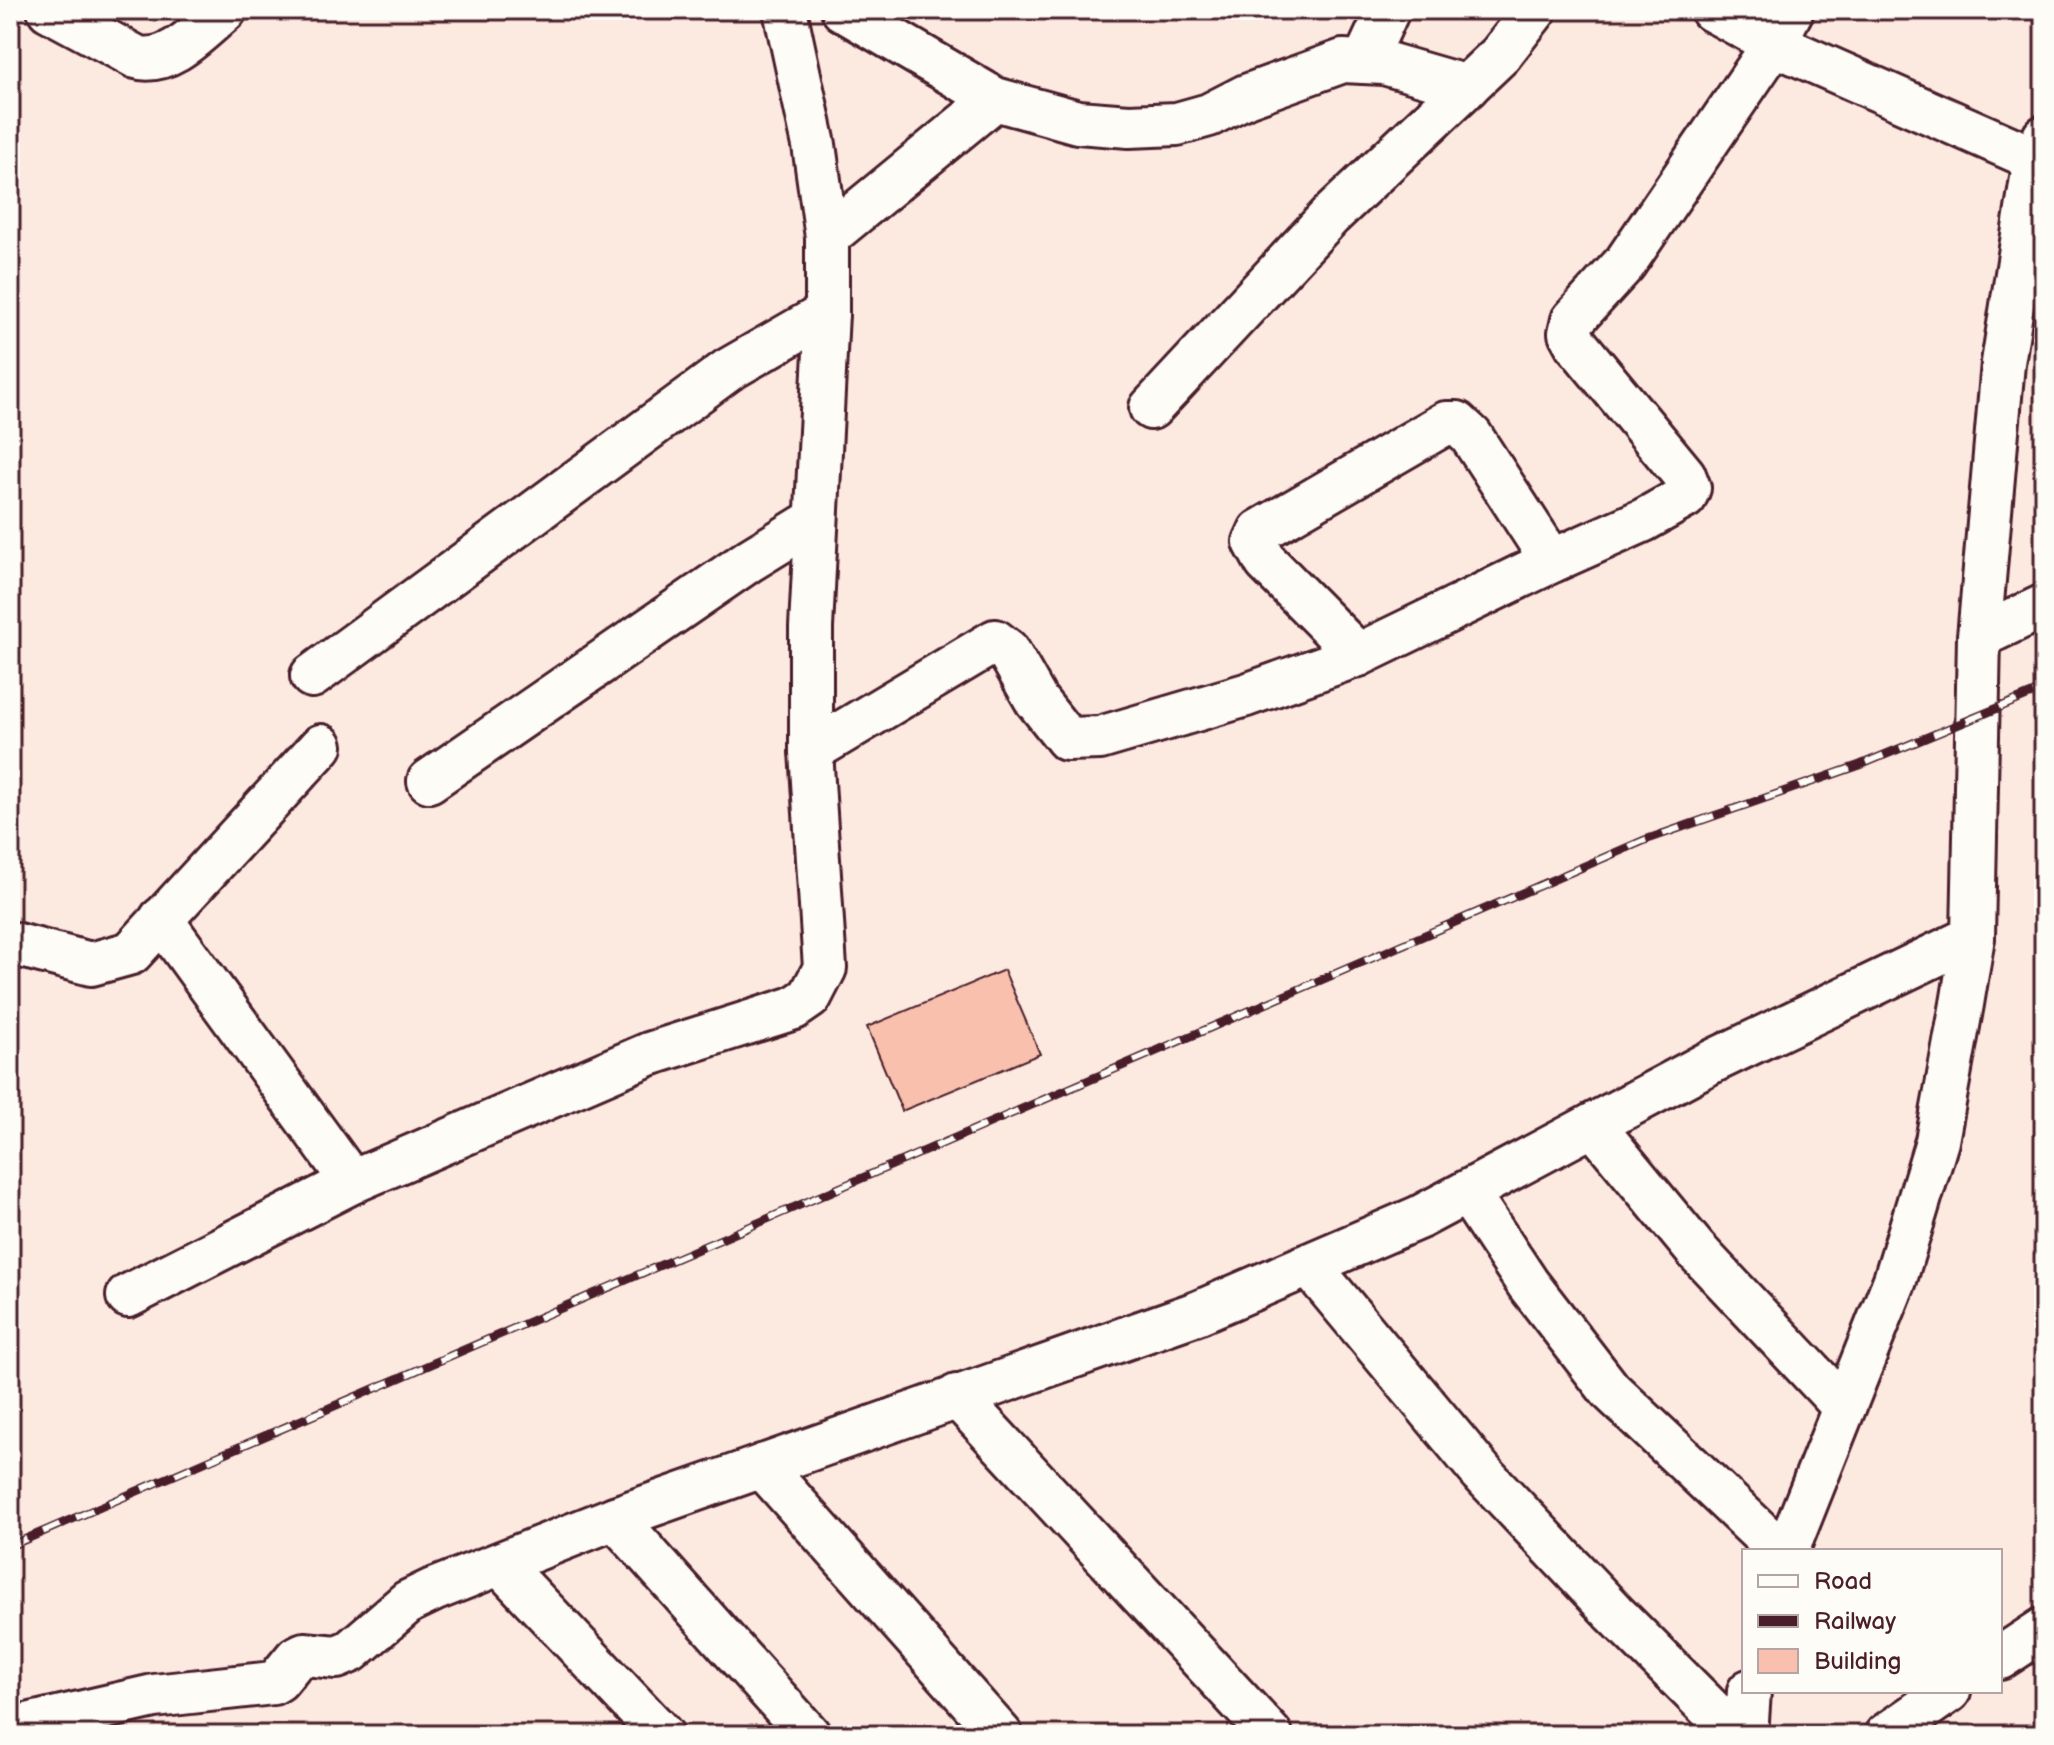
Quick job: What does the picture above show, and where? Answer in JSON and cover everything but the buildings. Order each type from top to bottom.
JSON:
[{"type":"street","points":[[49,10],[136,57],[148,60],[178,48],[225,10]]},
{"type":"street","points":[[128,1296],[352,1182],[649,1054],[794,1008],[810,997],[825,968],[811,751],[811,628],[827,313],[827,237],[814,145],[785,10]]},
{"type":"street","points":[[1364,62],[1388,10]]},
{"type":"street","points":[[1151,408],[1331,215],[1500,55],[1535,10]]},
{"type":"street","points":[[1712,10],[1783,27],[2039,148],[2035,230],[2003,363],[1979,637],[1973,937],[1937,1141],[1895,1280],[1788,1549]]},
{"type":"street","points":[[867,16],[995,99],[1078,122],[1129,126],[1177,124],[1209,115],[1246,96],[1343,61],[1397,66],[1467,87]]},
{"type":"street","points":[[811,751],[995,641],[1008,651],[1036,700],[1067,739],[1100,738],[1246,695],[1358,655],[1644,520],[1689,493],[1684,475],[1594,367],[1570,333],[1573,320],[1625,263],[1783,27]]},
{"type":"street","points":[[827,237],[995,99]]},
{"type":"street","points":[[312,676],[728,370],[827,313]]},
{"type":"street","points":[[1358,655],[1266,562],[1255,542],[1260,531],[1446,423],[1457,423],[1471,436],[1552,561]]},
{"type":"street","points":[[429,781],[750,560],[815,520]]},
{"type":"street","points":[[1979,637],[2044,606]]},
{"type":"street","points":[[10,943],[91,964],[131,953],[321,746]]},
{"type":"street","points":[[161,919],[352,1182]]},
{"type":"street","points":[[10,1729],[154,1696],[273,1683],[296,1658],[311,1654],[337,1657],[351,1651],[408,1602],[615,1518],[1197,1313],[1420,1217],[1707,1064],[1973,937]]},
{"type":"street","points":[[1593,1125],[1696,1250],[1844,1407]]},
{"type":"street","points":[[1467,1192],[1528,1284],[1610,1390],[1778,1549]]},
{"type":"street","points":[[1309,1265],[1483,1474],[1614,1613],[1736,1735]]},
{"type":"street","points":[[957,1396],[1271,1735]]},
{"type":"street","points":[[762,1466],[1001,1735]]},
{"type":"street","points":[[615,1518],[809,1735]]},
{"type":"street","points":[[501,1565],[662,1735]]},
{"type":"street","points":[[2002,1657],[2044,1629]]},
{"type":"street","points":[[1746,1735],[1749,1693]]},
{"type":"street","points":[[1886,1735],[1946,1693]]},
{"type":"railway","points":[[10,1546],[1645,840],[1860,765],[2044,689]]}]
